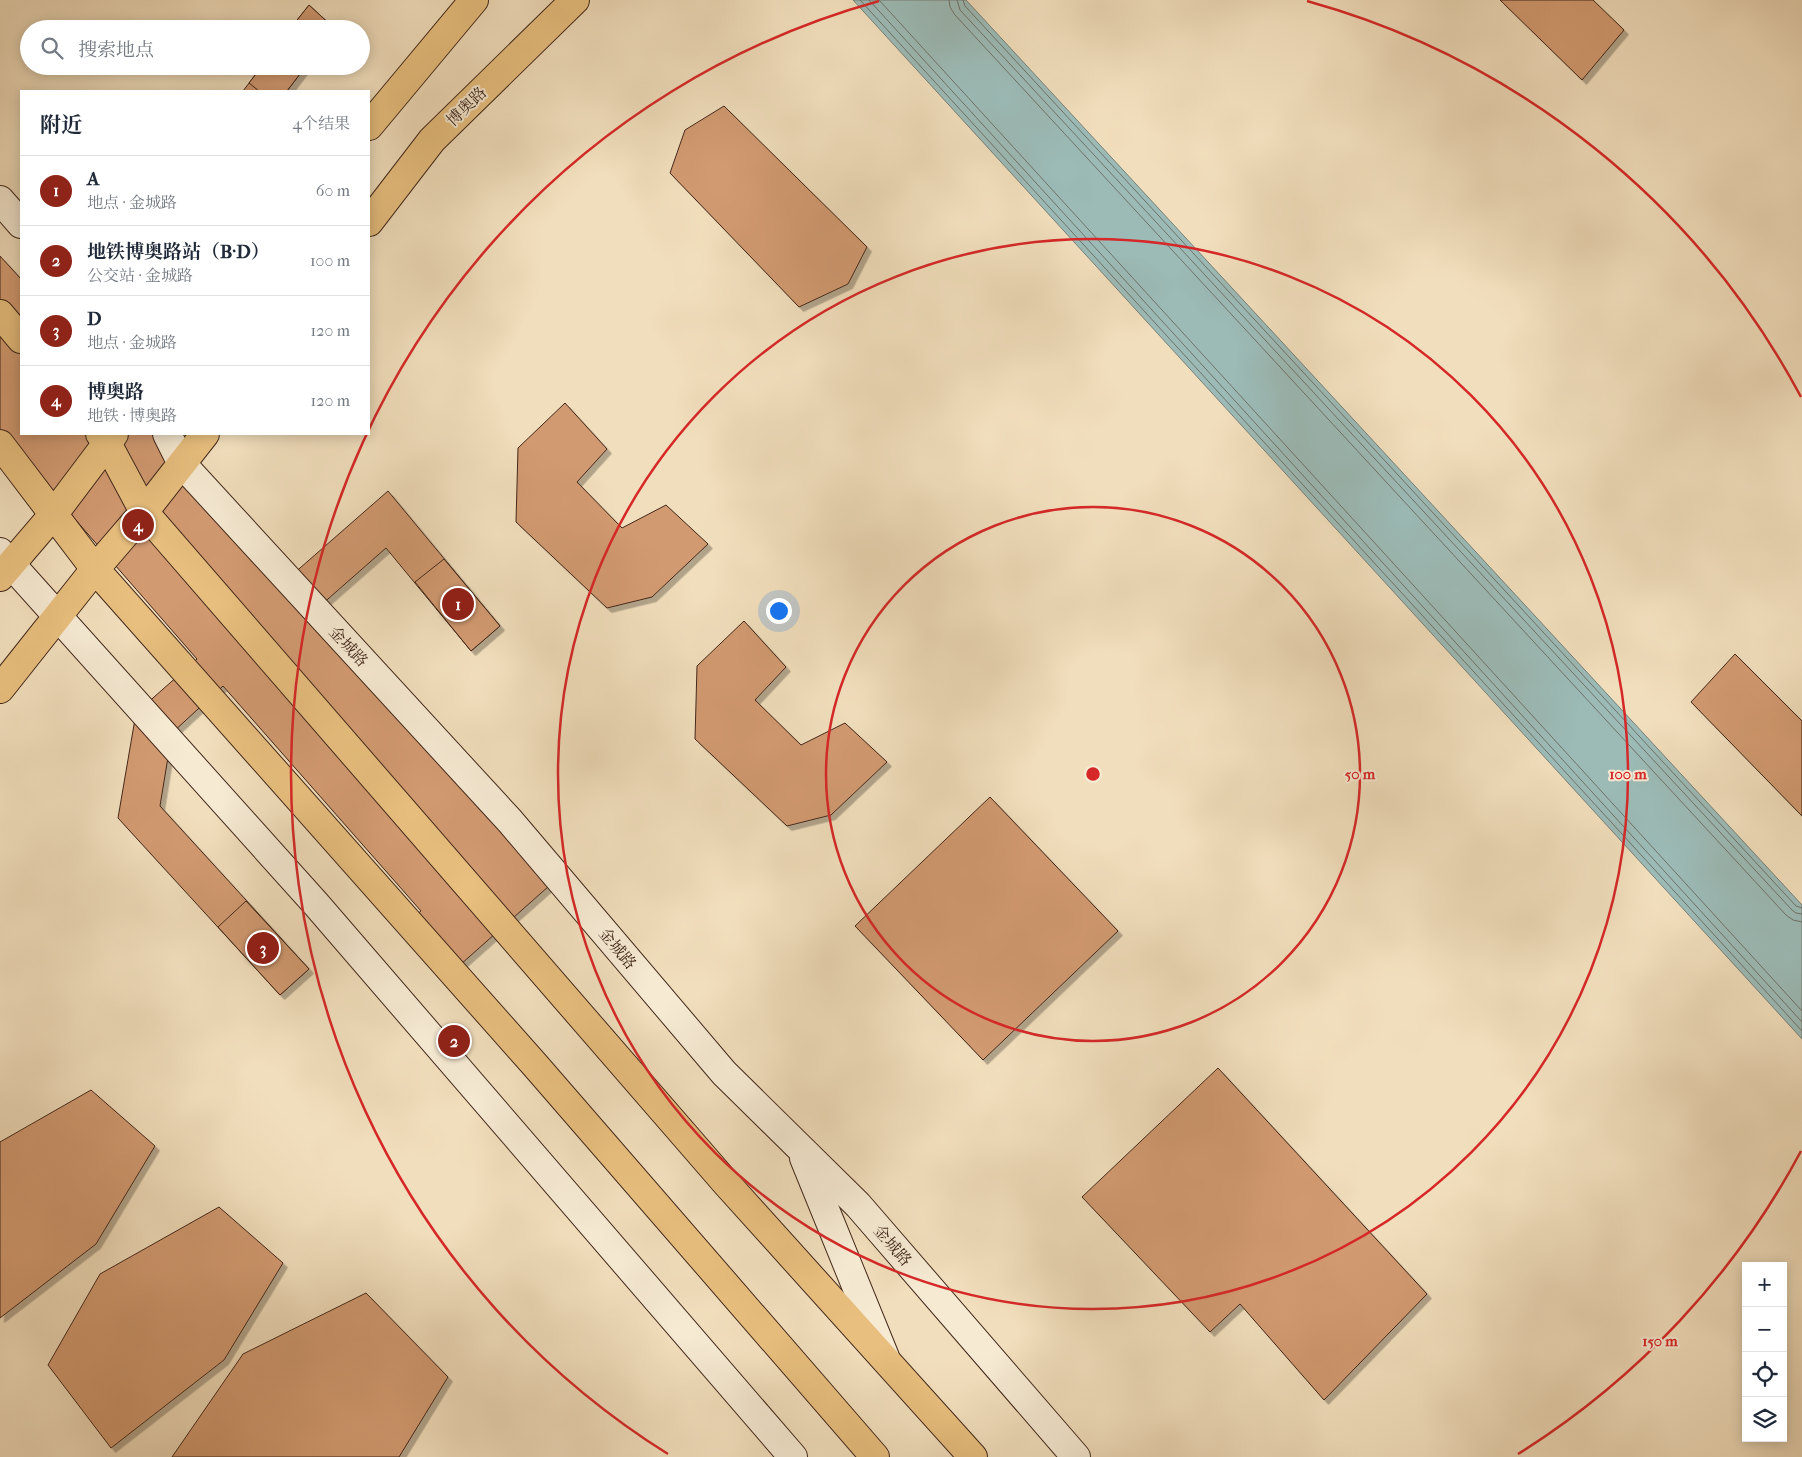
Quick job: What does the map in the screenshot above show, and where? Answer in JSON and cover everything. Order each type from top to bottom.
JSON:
[{"type":"main road","points":[[370,125],[474,0]]},
{"type":"main road","name":"博奥路","points":[[370,221],[432,140],[575,0]]},
{"type":"main road","points":[[0,200],[20,223]]},
{"type":"main road","points":[[0,314],[20,338]]},
{"type":"main road","name":"金城路","points":[[168,435],[182,464],[510,821],[724,1073],[858,1204],[1076,1457]]},
{"type":"main road","points":[[0,689],[95,568],[144,512],[204,435]]},
{"type":"main road","points":[[793,1457],[316,904],[58,616],[4,565],[53,515],[107,437],[144,512],[726,1182],[974,1457]]},
{"type":"main road","points":[[0,444],[95,568],[535,1065],[875,1457]]},
{"type":"main road","points":[[799,1147],[886,1360]]},
{"type":"water","points":[[853,0],[966,0],[1802,905],[1802,1039]]},
{"type":"building","points":[[1500,0],[1593,0],[1624,30],[1582,80]]},
{"type":"building","points":[[309,5],[325,20],[297,20]]},
{"type":"building","points":[[309,5],[325,20],[297,20]]},
{"type":"building","points":[[255,75],[299,75],[288,90],[244,90]]},
{"type":"building","points":[[255,75],[299,75],[288,90],[258,90],[249,83]]},
{"type":"building","points":[[724,106],[867,247],[848,284],[799,307],[670,173],[685,130]]},
{"type":"building","points":[[0,256],[20,278],[20,435],[158,435],[284,582],[388,491],[500,626],[471,651],[386,548],[312,613],[558,878],[460,965],[416,915],[421,911],[223,686],[172,733],[160,806],[309,969],[280,995],[118,818],[136,713],[197,659],[5,439],[0,444]]},
{"type":"building","points":[[565,403],[607,449],[577,482],[622,528],[666,505],[708,544],[652,597],[607,608],[516,522],[518,448]]},
{"type":"building","points":[[444,559],[500,626],[471,651],[415,582]]},
{"type":"building","points":[[744,621],[786,667],[755,700],[801,745],[845,723],[887,762],[831,815],[787,826],[695,739],[697,666]]},
{"type":"building","points":[[1735,654],[1802,721],[1802,816],[1691,702]]},
{"type":"building","points":[[990,797],[1118,931],[983,1060],[855,926]]},
{"type":"building","points":[[246,901],[309,969],[280,995],[218,927]]},
{"type":"building","points":[[1218,1068],[1427,1294],[1324,1400],[1240,1304],[1210,1332],[1082,1197]]},
{"type":"building","points":[[91,1090],[155,1146],[96,1244],[0,1318],[0,1142]]},
{"type":"building","points":[[219,1207],[283,1263],[224,1360],[111,1448],[48,1365],[100,1274]]},
{"type":"building","points":[[366,1293],[448,1377],[399,1457],[172,1457],[243,1354]]},
{"type":"place","name":"博奥路","points":[[138,525]]},
{"type":"place","name":"A","points":[[458,604]]},
{"type":"place","name":"D","points":[[263,948]]},
{"type":"place","name":"地铁博奥路站（B·D）","points":[[454,1041]]}]
